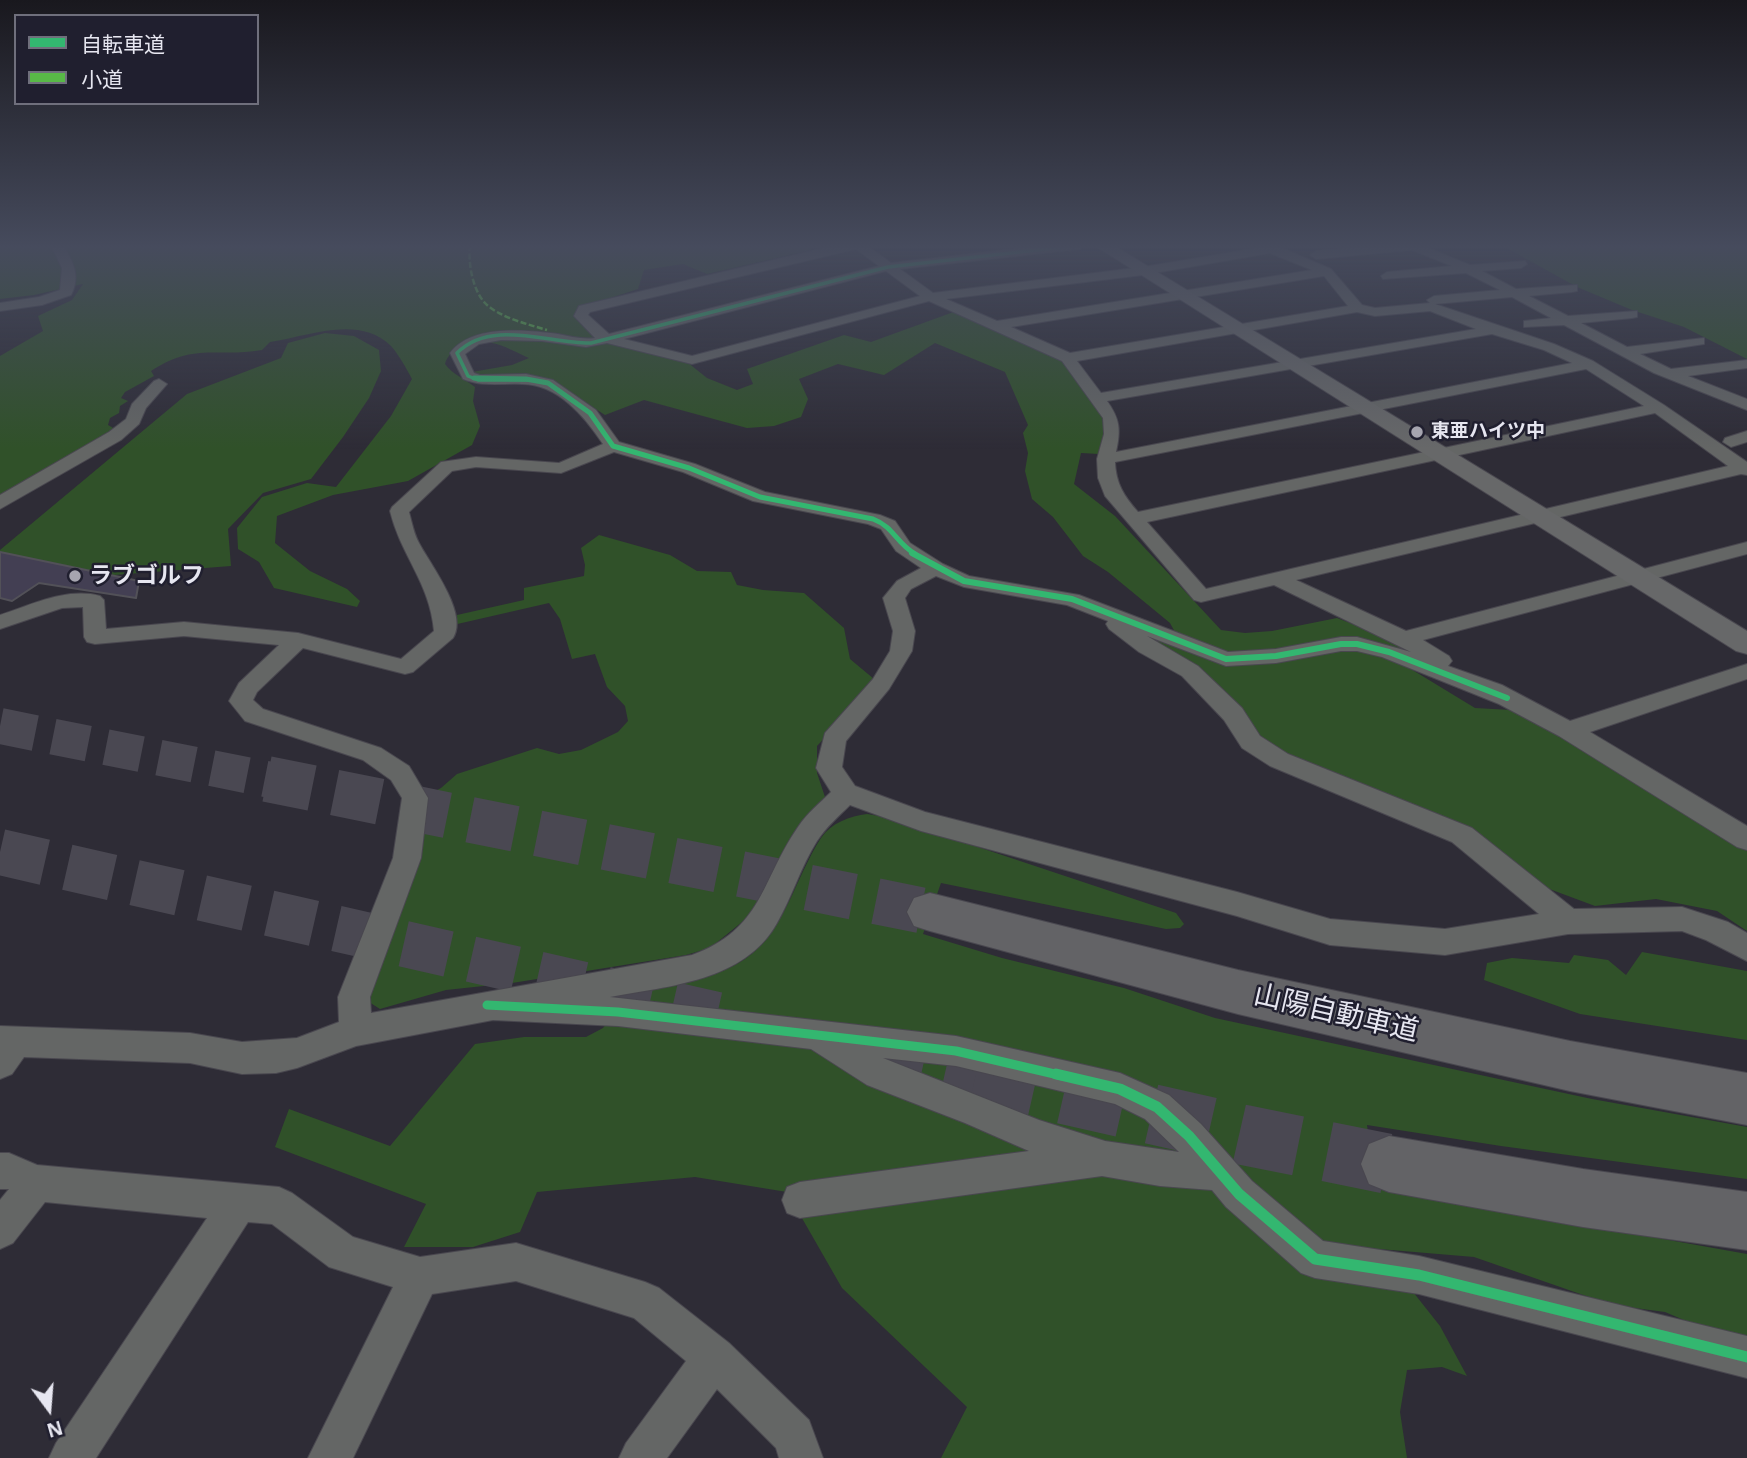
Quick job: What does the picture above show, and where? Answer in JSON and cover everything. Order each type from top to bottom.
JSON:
[{"type":"highway","name":"山陽自動車道","points":[[930,912],[1238,992],[1570,1066],[1747,1099]]},
{"type":"highway","points":[[1389,1164],[1583,1198],[1747,1221]]},
{"type":"street","points":[[582,313],[581,316],[598,334],[692,360],[869,313]]},
{"type":"street","points":[[706,313],[579,344],[554,338],[501,337],[464,345],[457,354],[468,376],[478,380],[526,379],[548,383],[590,413],[613,446],[689,468],[760,497],[873,519],[888,525],[903,547],[936,568],[984,586],[1072,599],[1226,659],[1276,656],[1341,644],[1357,644],[1389,652],[1507,698]]},
{"type":"street","points":[[967,313],[1060,352],[1067,358],[1111,418],[1112,434],[1106,459],[1107,478],[1114,496],[1201,596],[1745,469]]},
{"type":"street","points":[[995,325],[1073,313]]},
{"type":"street","points":[[1211,313],[1747,644]]},
{"type":"street","points":[[1067,358],[1330,313]]},
{"type":"street","points":[[1447,313],[1549,347],[1588,364],[1658,408],[1745,469]]},
{"type":"street","points":[[1553,313],[1664,372],[1747,405]]},
{"type":"street","points":[[1529,324],[1632,314]]},
{"type":"street","points":[[1098,398],[1493,330]]},
{"type":"street","points":[[1625,352],[1699,341]]},
{"type":"street","points":[[1106,459],[1588,364]]},
{"type":"street","points":[[1607,376],[1747,364]]},
{"type":"street","points":[[0,503],[115,436],[133,421],[138,407],[159,384]]},
{"type":"street","points":[[1133,519],[1658,408]]},
{"type":"street","points":[[0,622],[60,602],[93,600],[95,637],[184,629],[298,640],[405,667],[445,633],[444,609],[437,587],[407,540],[399,511],[447,466],[476,463],[561,468],[613,446]]},
{"type":"street","points":[[1404,638],[1747,548]]},
{"type":"street","points":[[936,568],[904,585],[894,598],[904,631],[901,652],[881,684],[834,739],[829,768],[846,793],[921,821],[1224,901],[1329,932],[1445,942],[1567,922],[1682,919],[1717,931],[1747,948]]},
{"type":"street","points":[[1273,578],[1404,638],[1507,698],[1735,821],[1747,839]]},
{"type":"street","points":[[1107,612],[1113,621],[1147,647],[1190,671],[1233,714],[1251,742],[1279,760],[1462,835],[1486,852],[1567,922]]},
{"type":"street","points":[[298,640],[247,688],[241,701],[254,715],[372,754],[400,773],[415,798],[407,858],[354,997],[356,1031]]},
{"type":"street","points":[[1569,730],[1747,671]]},
{"type":"street","points":[[5,1049],[190,1048],[242,1058],[276,1057],[297,1053],[356,1031],[692,968],[730,954],[762,927],[806,835],[846,793]]},
{"type":"street","points":[[488,1005],[618,1012],[956,1051],[1120,1089],[1157,1107],[1189,1136],[1239,1194],[1315,1259],[1419,1275],[1747,1357]]},
{"type":"street","points":[[816,1034],[879,1074],[973,1109],[1037,1137],[1105,1159],[1160,1168],[1220,1172]]},
{"type":"street","points":[[800,1200],[1105,1159]]},
{"type":"street","points":[[0,1230],[12,1169],[279,1206],[343,1253],[420,1276],[516,1262],[645,1302],[714,1358],[794,1435],[801,1458]]},
{"type":"street","points":[[71,1458],[239,1202]]},
{"type":"street","points":[[330,1458],[420,1276]]},
{"type":"street","points":[[641,1458],[714,1358]]},
{"type":"green space","points":[[44,313],[582,313],[593,335],[687,362],[707,378],[737,390],[753,384],[747,369],[844,335],[871,342],[951,313],[966,313],[1067,358],[1111,418],[1099,454],[1081,453],[1074,484],[1115,516],[1221,630],[1245,633],[1272,631],[1337,618],[1381,635],[1434,665],[1389,649],[1226,654],[1177,636],[1170,623],[1108,572],[1083,556],[1053,517],[1032,499],[1025,471],[1028,453],[1023,433],[1028,425],[1005,372],[935,343],[884,375],[838,364],[799,379],[808,399],[801,417],[774,426],[747,428],[644,400],[605,415],[554,382],[477,377],[472,372],[512,365],[529,358],[492,343],[478,342],[464,346],[452,353],[445,364],[475,387],[473,401],[480,426],[472,445],[408,481],[333,495],[277,516],[275,543],[310,571],[347,589],[360,601],[357,607],[274,588],[259,562],[238,549],[237,528],[262,497],[307,483],[336,487],[391,416],[412,379],[391,346],[378,336],[363,331],[332,330],[270,342],[262,350],[194,354],[167,362],[151,371],[154,376],[125,392],[121,398],[128,401],[120,406],[119,413],[110,418],[108,425],[115,429],[0,499],[0,356],[43,331],[38,316]]},
{"type":"green space","points":[[1641,313],[1747,313],[1747,359],[1684,327]]},
{"type":"green space","points":[[325,333],[354,336],[379,350],[381,371],[369,398],[311,479],[263,493],[228,529],[231,566],[114,575],[0,552],[187,394],[281,358],[288,343]]},
{"type":"green space","points":[[599,535],[670,555],[697,571],[731,572],[737,585],[804,593],[844,628],[850,659],[874,679],[855,705],[817,746],[817,773],[825,797],[747,918],[710,948],[686,955],[512,983],[446,990],[380,1009],[369,1002],[369,985],[424,797],[441,788],[457,774],[537,748],[559,754],[581,750],[618,732],[628,721],[625,706],[607,687],[595,654],[572,659],[560,619],[549,603],[453,625],[457,615],[524,600],[524,588],[584,576],[585,565],[581,548]]},
{"type":"green space","points":[[1125,623],[1226,664],[1329,651],[1361,651],[1401,663],[1475,708],[1511,710],[1528,716],[1747,849],[1747,931],[1717,911],[1656,899],[1595,906],[1536,884],[1259,739]]},
{"type":"green space","points":[[867,814],[891,818],[1176,913],[1184,924],[1180,928],[1166,929],[941,883],[923,934],[1002,958],[1124,988],[1215,1018],[1592,1099],[1747,1127],[1747,1179],[1367,1125],[1375,1182],[1747,1254],[1747,1340],[1712,1332],[1665,1312],[1612,1305],[1474,1257],[1379,1249],[1440,1326],[1467,1376],[1442,1367],[1407,1370],[1400,1412],[1407,1458],[941,1458],[967,1407],[842,1288],[787,1192],[695,1177],[537,1192],[520,1232],[473,1247],[404,1247],[426,1204],[275,1147],[289,1109],[390,1146],[475,1044],[524,1037],[586,1037],[603,1028],[637,985],[693,980],[733,966],[759,947],[770,934],[825,833],[841,821]]},
{"type":"green space","points":[[1642,952],[1747,971],[1747,1040],[1580,1014],[1484,980],[1487,963],[1512,958],[1569,963],[1574,955],[1608,960],[1626,975]]},
{"type":"building","points":[[0,552],[139,581],[136,598],[39,583],[12,601],[0,598]]},
{"type":"tunnel","points":[[0,726],[276,781]]},
{"type":"tunnel","points":[[267,779],[930,912]]},
{"type":"tunnel","points":[[0,852],[717,1015]]},
{"type":"tunnel","points":[[879,1052],[984,1076]]},
{"type":"tunnel","points":[[976,1074],[1244,1135],[1389,1164]]},
{"type":"marked path","points":[[503,313],[519,322],[547,330]]},
{"type":"cycle path","points":[[708,313],[591,343],[542,337],[501,336],[474,341],[457,353],[468,376],[478,380],[526,379],[548,383],[590,413],[613,446],[689,468],[760,497],[873,519],[888,525],[903,547],[936,568],[964,581],[1072,599],[1226,659],[1276,656],[1341,644],[1357,644],[1389,652],[1507,698]]},
{"type":"cycle path","points":[[487,1005],[618,1012],[956,1051],[1120,1089],[1157,1107],[1189,1136],[1239,1194],[1315,1259],[1419,1275],[1747,1357]]},
{"type":"place","name":"東亜ハイツ中","points":[[1417,432]]},
{"type":"place","name":"ラブゴルフ","points":[[75,576]]}]
